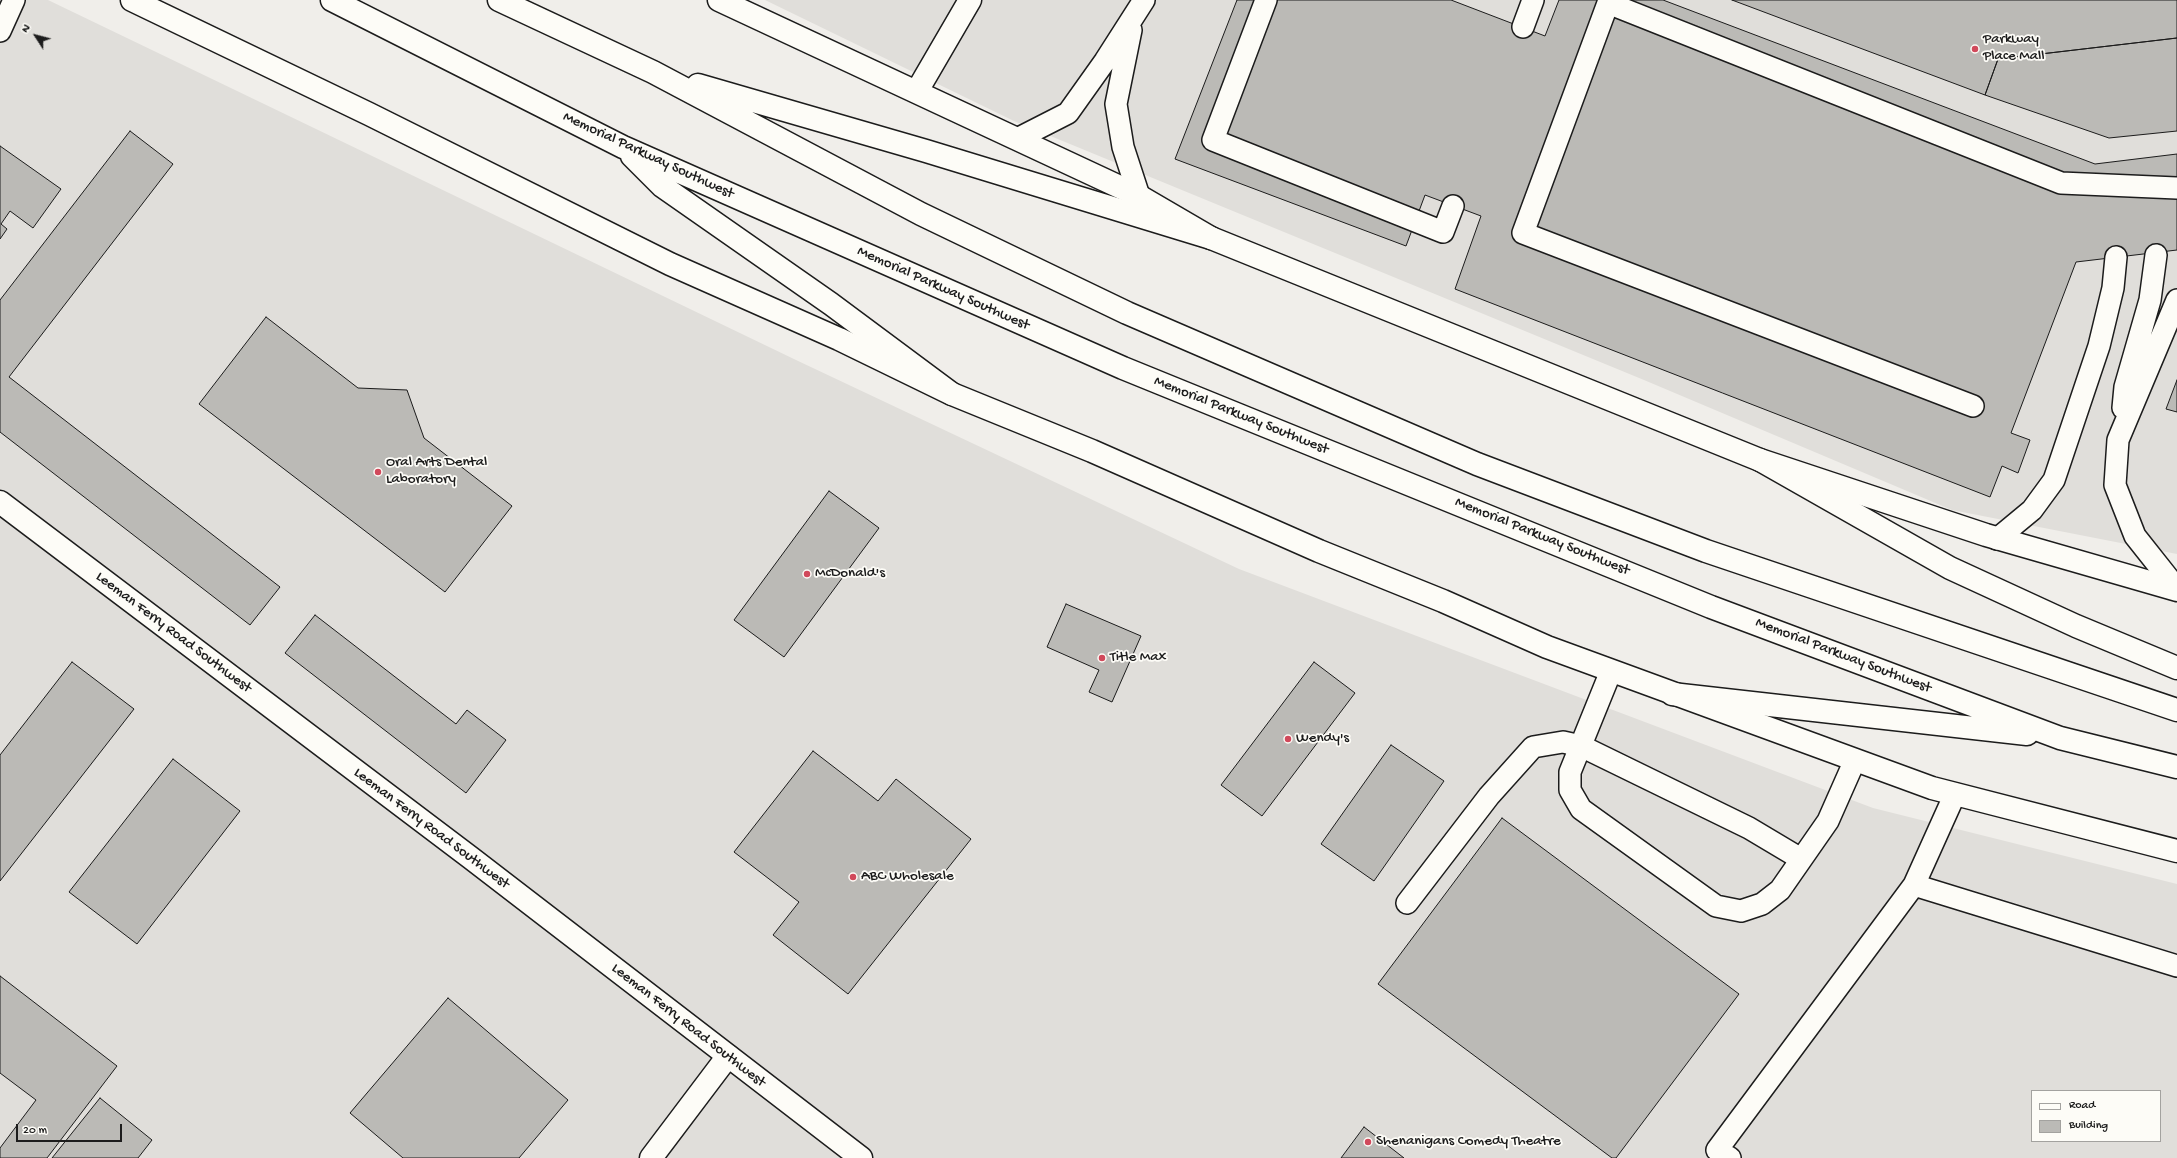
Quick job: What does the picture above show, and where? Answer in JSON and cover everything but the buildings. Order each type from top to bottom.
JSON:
[{"type":"main road","points":[[132,0],[376,118],[670,264],[839,339],[952,394],[1092,451],[1319,551],[1443,601],[1547,647],[1932,788],[2177,850]]},
{"type":"main road","name":"Memorial Parkway Southwest","points":[[332,0],[623,146],[1123,368],[1711,607],[2060,738],[2177,767]]},
{"type":"main road","points":[[500,0],[653,72],[921,214],[1127,313],[1477,464],[1706,551],[2177,710]]},
{"type":"main road","points":[[719,0],[1019,138],[1139,196],[1211,238]]},
{"type":"main road","points":[[917,91],[970,0]]},
{"type":"main road","points":[[653,72],[926,151],[1211,238],[1760,460],[1997,538],[2177,589]]},
{"type":"main road","points":[[623,146],[662,186],[831,304],[952,394]]},
{"type":"main road","points":[[1760,460],[1950,568],[2076,626],[2177,668]]},
{"type":"main road","name":"Leeman Ferry Road Southwest","points":[[0,502],[477,863],[861,1158]]},
{"type":"main road","points":[[1672,694],[2060,738]]},
{"type":"main road","points":[[651,1158],[728,1056]]},
{"type":"lane","points":[[1019,138],[1068,113],[1134,18],[1144,0]]},
{"type":"lane","points":[[1266,0],[1213,140],[1443,232],[1454,206]]},
{"type":"lane","points":[[1523,27],[1533,0]]},
{"type":"lane","points":[[0,32],[11,1]]},
{"type":"lane","points":[[1973,406],[1523,233],[1608,3],[2061,183],[2177,188]]},
{"type":"lane","points":[[1134,18],[1116,104],[1123,147],[1139,196]]},
{"type":"lane","points":[[2156,254],[2150,300],[2125,387],[2118,440],[2115,485],[2136,536],[2177,589]]},
{"type":"lane","points":[[1997,538],[2032,510],[2054,480],[2099,346],[2113,288],[2116,257]]},
{"type":"lane","points":[[2118,440],[2177,300]]},
{"type":"lane","points":[[1611,671],[1570,772],[1570,790],[1581,809],[1716,906],[1741,911],[1762,904],[1780,890],[1828,820],[1855,760]]},
{"type":"lane","points":[[1407,903],[1488,796],[1533,746],[1563,742],[1581,746],[1749,828],[1801,859]]},
{"type":"lane","points":[[1730,1158],[1717,1150],[1914,885],[1955,794]]},
{"type":"lane","points":[[1914,885],[2177,966]]},
{"type":"shaded area","points":[[0,0],[48,0],[796,360],[1239,569],[1873,808],[2177,884],[2177,1158],[0,1158]]},
{"type":"shaded area","points":[[765,0],[2177,0],[2177,554],[1952,510],[1644,380],[1014,121]]},
{"type":"place","name":"Parkway Place Mall","points":[[1975,49]]},
{"type":"place","name":"Oral Arts Dental Laboratory","points":[[378,472]]},
{"type":"place","name":"McDonald's","points":[[807,574]]},
{"type":"place","name":"Title Max","points":[[1102,658]]},
{"type":"place","name":"Wendy's","points":[[1288,739]]},
{"type":"place","name":"ABC Wholesale","points":[[853,877]]},
{"type":"place","name":"Shenanigans Comedy Theatre","points":[[1368,1142]]}]
